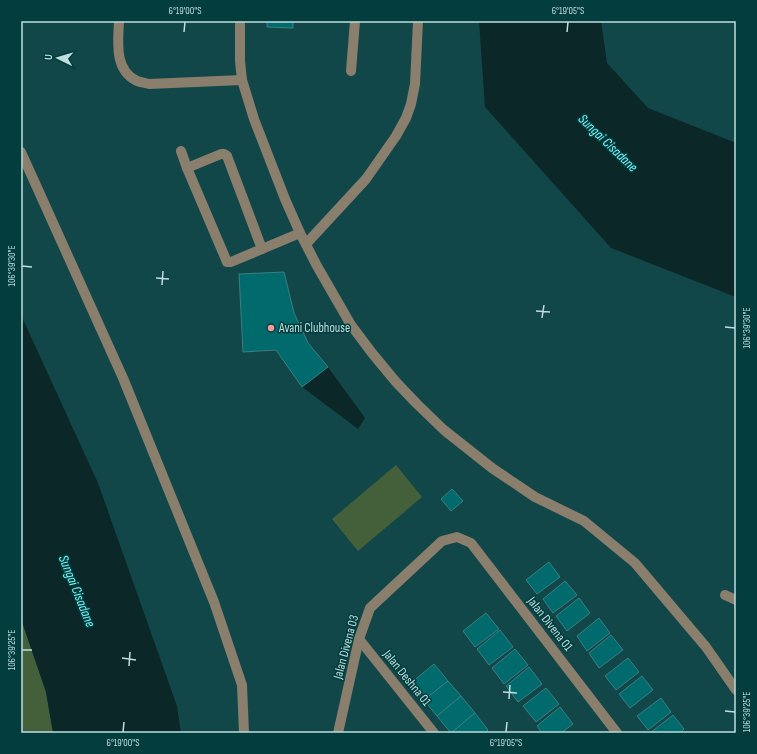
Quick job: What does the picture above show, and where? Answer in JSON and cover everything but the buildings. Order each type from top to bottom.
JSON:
[{"type":"street","points":[[119,21],[118,51],[121,63],[131,77],[138,81],[149,84],[242,80]]},
{"type":"street","points":[[240,21],[242,80],[254,119],[300,233],[351,325],[391,376],[444,430],[492,468],[535,497],[584,521],[635,563],[706,647],[736,690]]},
{"type":"street","points":[[351,71],[355,21]]},
{"type":"street","points":[[306,244],[366,178],[396,136],[406,118],[411,104],[415,84],[418,21]]},
{"type":"street","points":[[21,152],[123,378],[214,602],[242,685],[244,733]]},
{"type":"street","points":[[181,152],[227,262],[231,262],[300,233]]},
{"type":"street","points":[[187,168],[221,154],[227,156],[262,249]]},
{"type":"street","name":"Jalan Divena 03","points":[[338,733],[359,639],[370,608],[442,541],[457,537]]},
{"type":"street","name":"Jalan Divena 01","points":[[457,537],[471,543],[617,733]]},
{"type":"street","points":[[725,596],[736,600]]},
{"type":"street","name":"Jalan Deshna 01","points":[[359,639],[434,733]]},
{"type":"green space","points":[[396,465],[422,497],[358,551],[332,519]]},
{"type":"green space","points":[[21,619],[46,692],[53,733],[21,733]]},
{"type":"water","name":"Sungai Cisadane","points":[[479,21],[601,21],[607,63],[648,108],[736,143],[736,297],[611,248],[485,107]]},
{"type":"water","name":"Sungai Cisadane","points":[[21,315],[98,483],[177,706],[181,733],[53,733],[46,692],[21,619]]},
{"type":"water","points":[[328,367],[365,418],[358,429],[302,387]]},
{"type":"place","name":"Avani Clubhouse","points":[[271,328]]}]
